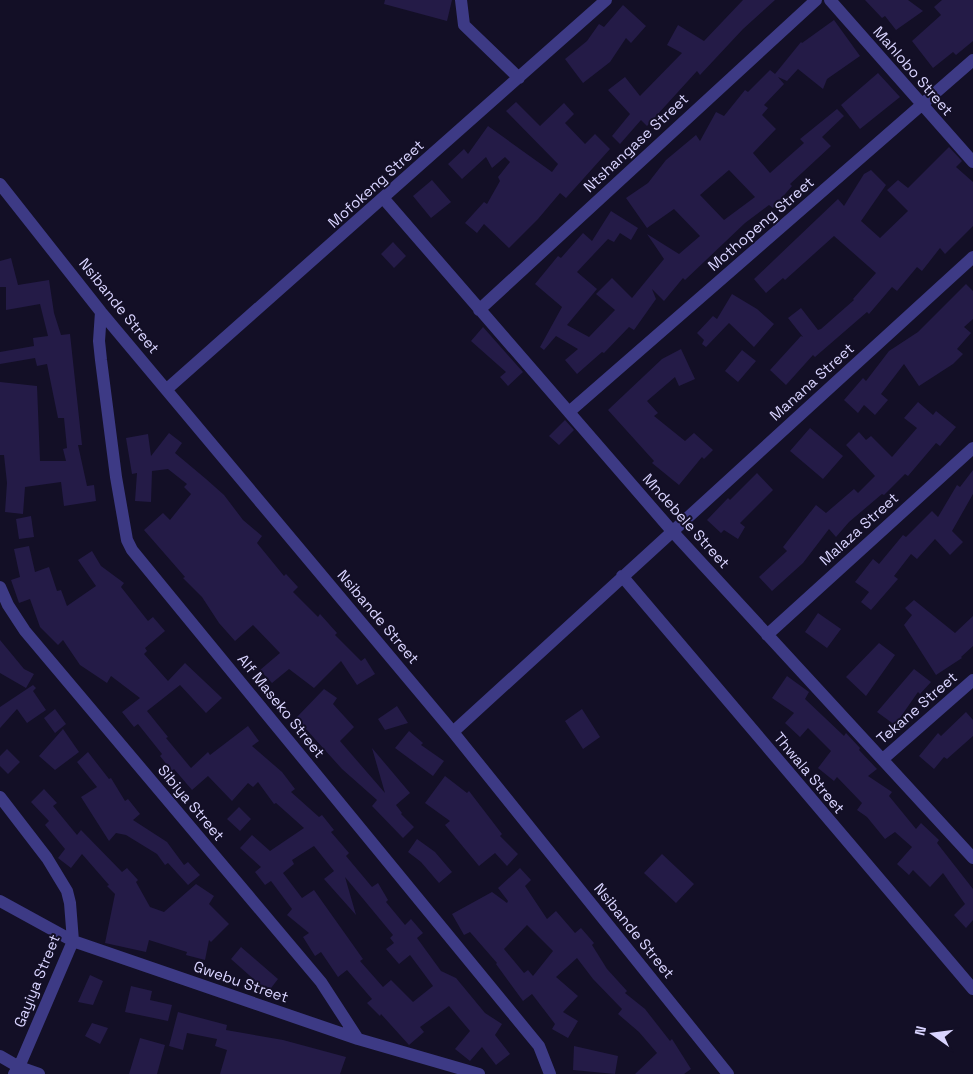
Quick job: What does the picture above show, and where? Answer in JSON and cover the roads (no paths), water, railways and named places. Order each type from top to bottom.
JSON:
[{"type":"street","points":[[461,0],[464,25],[519,78]]},
{"type":"street","name":"Mofokeng Street","points":[[167,390],[606,0]]},
{"type":"street","name":"Ntshangase Street","points":[[479,310],[816,0]]},
{"type":"street","name":"Mahlobo Street","points":[[830,0],[973,162]]},
{"type":"street","name":"Mothopeng Street","points":[[569,412],[973,60]]},
{"type":"street","name":"Nsibande Street","points":[[0,184],[102,312],[453,732],[728,1074]]},
{"type":"street","name":"Mndebele Street","points":[[384,199],[672,531],[973,858]]},
{"type":"street","name":"Manana Street","points":[[453,732],[973,257]]},
{"type":"street","name":"Alf Maseko Street","points":[[102,312],[99,341],[101,360],[120,504],[127,540],[132,550],[538,1046],[550,1074]]},
{"type":"street","name":"Malaza Street","points":[[767,635],[973,448]]},
{"type":"street","name":"Thwala Street","points":[[622,576],[973,989]]},
{"type":"street","name":"Sibiya Street","points":[[0,587],[8,605],[25,631],[321,982],[358,1039]]},
{"type":"street","name":"Tekane Street","points":[[883,759],[973,680]]},
{"type":"street","name":"Gayiya Street","points":[[0,797],[47,858],[67,891],[70,903],[73,941],[16,1070]]},
{"type":"street","name":"Gwebu Street","points":[[0,901],[73,941],[358,1039],[479,1074]]},
{"type":"street","points":[[0,1056],[16,1070],[39,1074]]}]
